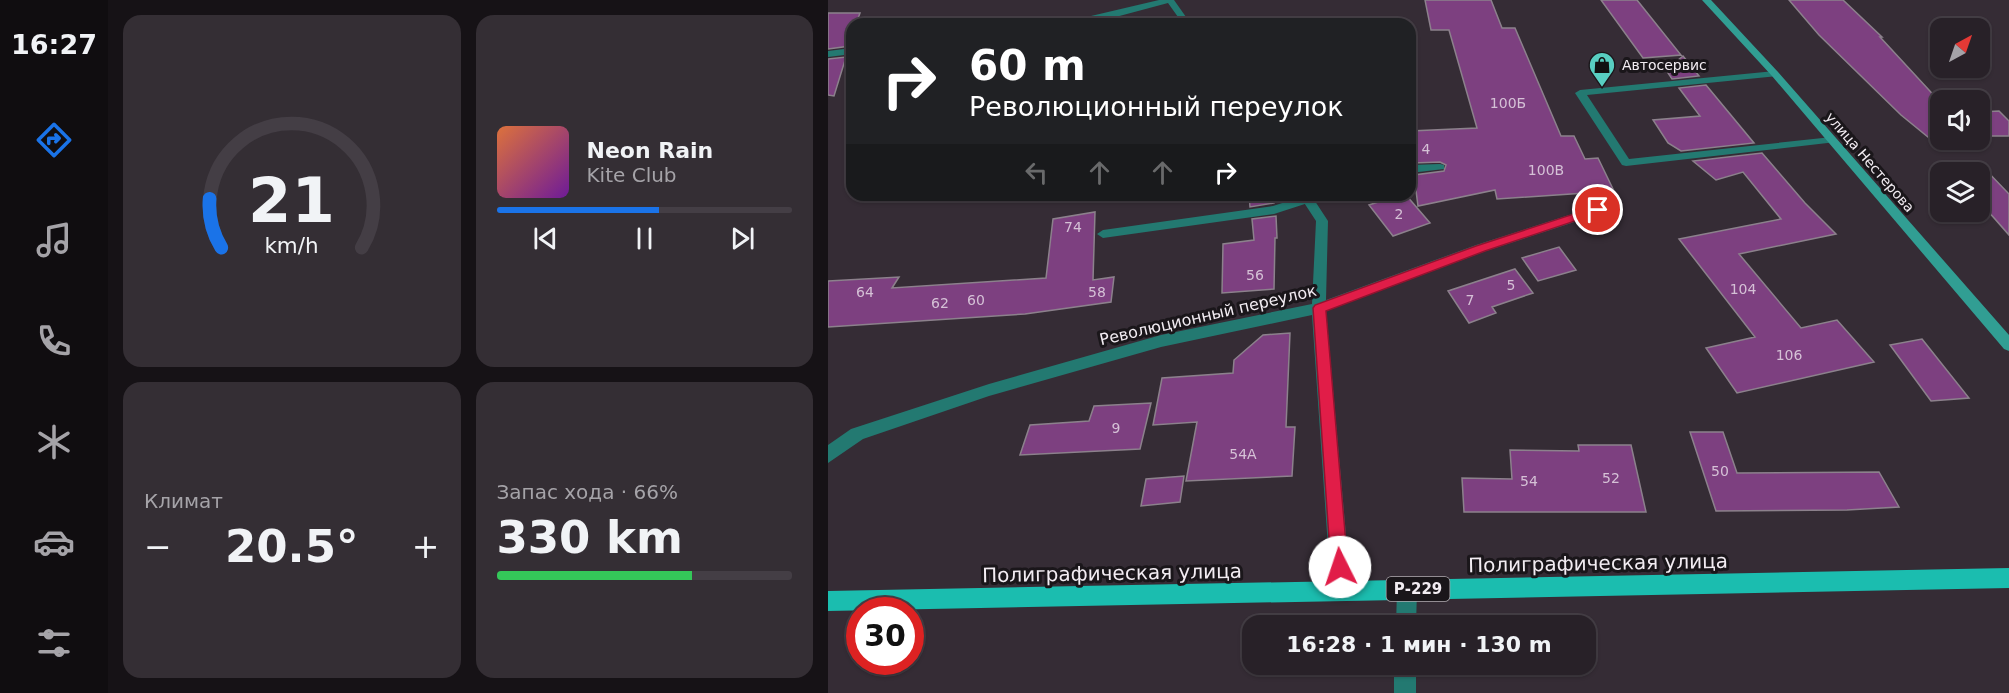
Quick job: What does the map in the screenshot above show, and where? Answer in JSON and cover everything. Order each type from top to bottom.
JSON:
[{"type":"main road","name":"улица Нестерова","points":[[1706,0],[1775,74],[2009,345]]},
{"type":"main road","name":"Полиграфическая улица","points":[[828,601],[2009,578]]},
{"type":"street","points":[[1101,18],[1169,0],[1182,18]]},
{"type":"street","points":[[828,54],[846,52]]},
{"type":"street","points":[[1775,74],[1580,93],[1626,163],[1832,140]]},
{"type":"street","points":[[1416,169],[1440,167]]},
{"type":"street","points":[[1103,234],[1274,210],[1297,201]]},
{"type":"street","points":[[1312,201],[1322,221],[1319,308],[1341,591]]},
{"type":"street","name":"Революционный переулок","points":[[828,454],[857,434],[989,390],[1161,341],[1319,308],[1481,248],[1598,210]]},
{"type":"street","points":[[1406,615],[1407,590]]},
{"type":"street","points":[[1405,693],[1406,675]]},
{"type":"building","points":[[1425,0],[1491,0],[1502,28],[1515,28],[1561,136],[1574,136],[1585,159],[1598,158],[1614,191],[1497,199],[1495,190],[1418,206],[1416,175],[1444,171],[1446,165],[1440,162],[1416,163],[1416,131],[1477,128],[1449,30],[1431,30]]},
{"type":"building","points":[[1601,0],[1637,0],[1681,55],[1643,58]]},
{"type":"building","points":[[1789,0],[1843,0],[1882,37],[1880,37],[1930,91],[1930,137],[1901,115],[1819,35]]},
{"type":"building","points":[[828,13],[860,13],[858,18],[846,18],[846,47],[828,49]]},
{"type":"building","points":[[1683,56],[1699,76],[1672,79],[1666,70]]},
{"type":"building","points":[[846,57],[834,96],[828,95],[828,59]]},
{"type":"building","points":[[1706,85],[1754,143],[1681,151],[1668,143],[1653,120],[1700,116],[1679,88]]},
{"type":"building","points":[[1990,111],[1999,111],[2009,121],[2009,136],[1990,136]]},
{"type":"building","points":[[1762,153],[1805,203],[1836,234],[1739,254],[1801,328],[1837,320],[1874,362],[1737,393],[1706,348],[1755,337],[1679,239],[1781,219],[1743,172],[1716,180],[1693,161]]},
{"type":"building","points":[[1990,174],[2009,194],[2009,235],[1990,213]]},
{"type":"building","points":[[1250,201],[1274,201],[1274,203],[1250,207]]},
{"type":"building","points":[[1381,201],[1411,201],[1430,223],[1393,236],[1369,205]]},
{"type":"building","points":[[1095,212],[1093,280],[1114,277],[1111,302],[1025,314],[828,327],[828,281],[899,277],[892,288],[1046,278],[1053,219]]},
{"type":"building","points":[[1276,216],[1274,289],[1222,293],[1223,244],[1254,240],[1252,219]]},
{"type":"building","points":[[1559,247],[1576,270],[1538,281],[1522,258]]},
{"type":"building","points":[[1515,269],[1533,293],[1492,307],[1496,313],[1469,323],[1448,291]]},
{"type":"building","points":[[1290,333],[1286,427],[1295,427],[1292,476],[1186,481],[1197,422],[1153,425],[1162,378],[1233,373],[1234,360],[1263,335]]},
{"type":"building","points":[[1922,339],[1969,398],[1931,401],[1890,345]]},
{"type":"building","points":[[1151,403],[1140,449],[1020,455],[1030,425],[1089,421],[1094,406]]},
{"type":"building","points":[[1690,432],[1723,432],[1737,473],[1879,472],[1899,507],[1847,510],[1716,511]]},
{"type":"building","points":[[1578,445],[1631,445],[1646,512],[1464,512],[1462,478],[1512,479],[1510,450],[1579,451]]},
{"type":"building","points":[[1184,476],[1180,502],[1141,506],[1146,479]]},
{"type":"place","name":"Автосервис","points":[[1602,88]]},
{"type":"route","points":[[1340,567],[1319,308],[1481,248],[1598,210]]}]
